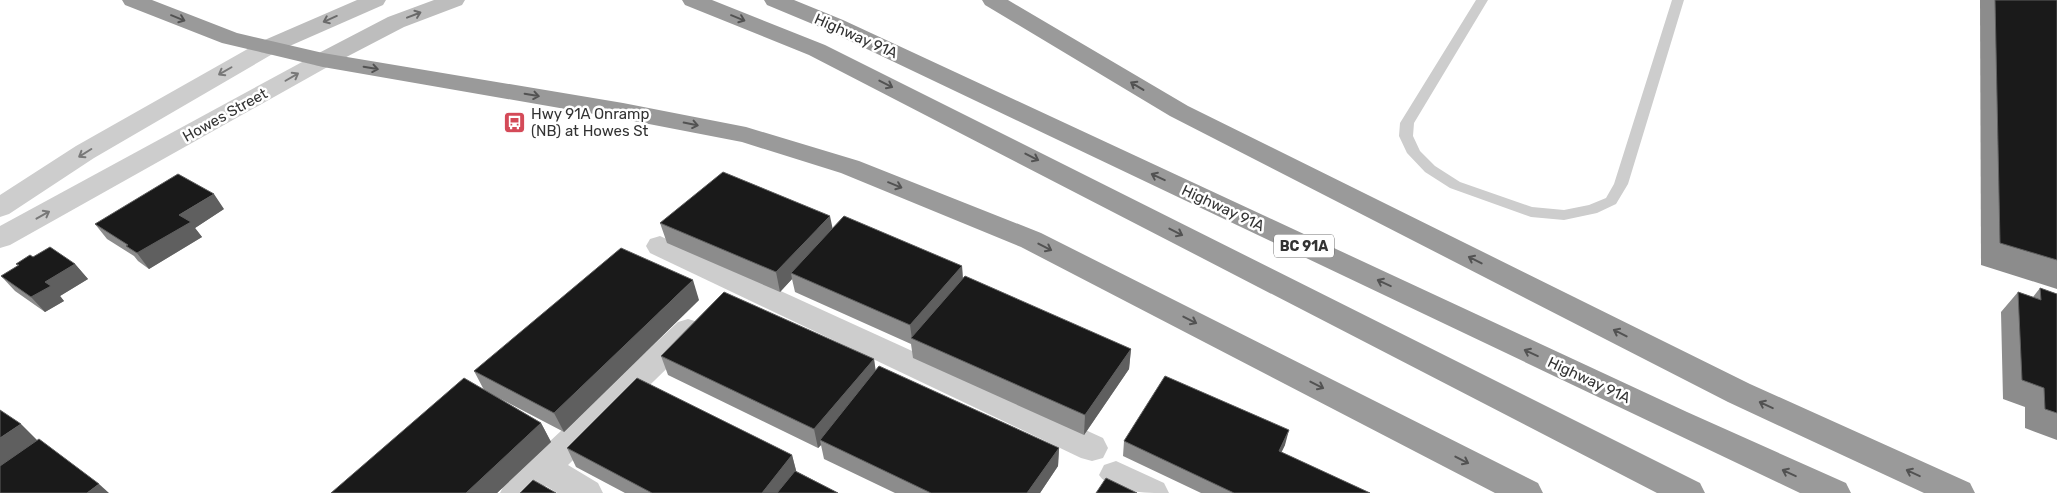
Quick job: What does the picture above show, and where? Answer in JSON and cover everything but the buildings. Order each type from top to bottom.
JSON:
[{"type":"highway","points":[[133,0],[230,38],[323,60],[623,110],[737,133],[850,167],[1031,240],[1526,493]]},
{"type":"highway","name":"Highway 91A","points":[[693,0],[817,50],[1688,493]]},
{"type":"highway","name":"Highway 91A","points":[[774,0],[835,25],[1667,417],[1834,493]]},
{"type":"highway","points":[[993,0],[1179,111],[1739,393],[1958,493]]},
{"type":"main road","points":[[268,47],[375,0]]},
{"type":"main road","name":"Howes Street","points":[[323,60],[396,22],[454,0]]},
{"type":"street","points":[[0,208],[85,152],[268,47]]},
{"type":"street","name":"Howes Street","points":[[0,238],[323,60]]},
{"type":"street","points":[[660,246],[1092,448]]},
{"type":"street","points":[[517,493],[738,283]]},
{"type":"street","points":[[544,468],[586,493]]},
{"type":"street","points":[[1116,475],[1152,493]]},
{"type":"lane","points":[[1482,0],[1407,123],[1406,136],[1414,153],[1430,169],[1455,185],[1531,212],[1564,215],[1592,209],[1611,201],[1621,184],[1678,0]]},
{"type":"place","name":"Hwy 91A Onramp (NB) at Howes St","points":[[515,123]]}]
